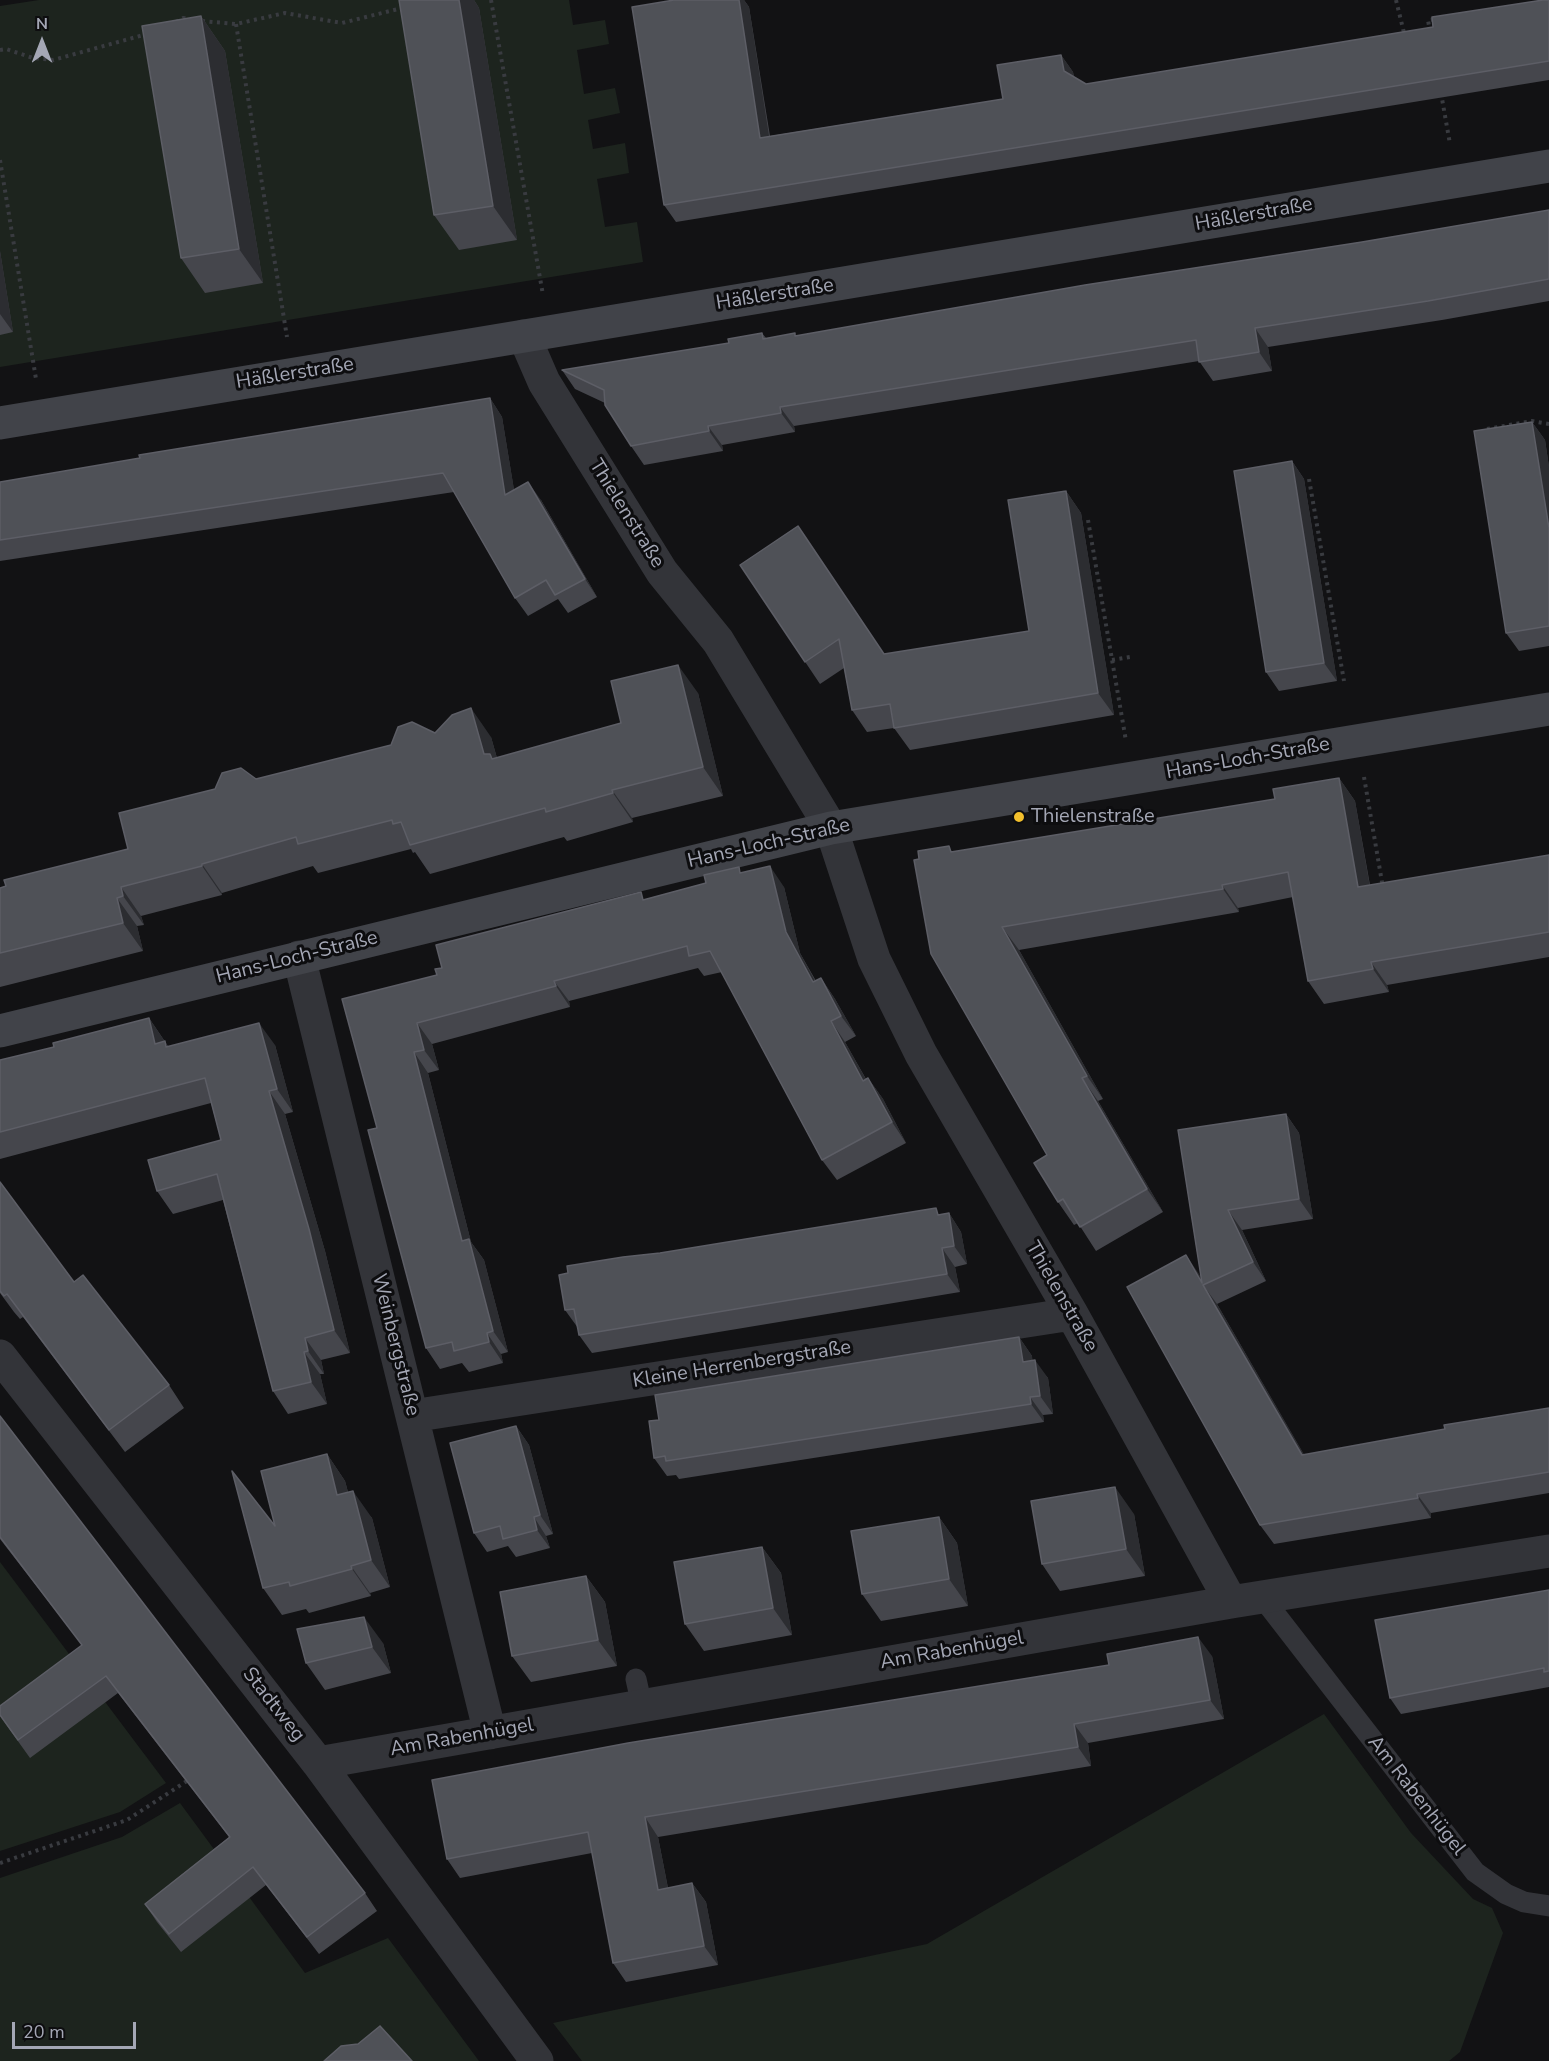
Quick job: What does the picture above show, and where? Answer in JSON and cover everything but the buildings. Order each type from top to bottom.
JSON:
[{"type":"street","name":"Häßlerstraße","points":[[0,423],[1549,166]]},
{"type":"street","name":"Thielenstraße","points":[[537,334],[544,382],[662,572],[718,641],[831,828],[874,959],[921,1054],[1072,1314],[1247,1599]]},
{"type":"street","name":"Hans-Loch-Straße","points":[[0,1031],[831,828],[1549,709]]},
{"type":"street","name":"Weinbergstraße","points":[[299,957],[490,1733]]},
{"type":"street","name":"Kleine Herrenbergstraße","points":[[412,1416],[1072,1314]]},
{"type":"street","name":"Stadtweg","points":[[0,1356],[318,1763],[537,2061]]},
{"type":"street","name":"Am Rabenhügel","points":[[318,1763],[490,1733],[639,1693],[1549,1551]]},
{"type":"lane","name":"Am Rabenhügel","points":[[1247,1599],[1475,1872],[1506,1894],[1524,1902],[1549,1906]]},
{"type":"path","points":[[491,0],[537,334]]},
{"type":"path","points":[[1396,0],[1403,35],[1408,41]]},
{"type":"path","points":[[166,26],[183,18],[236,24],[285,13],[342,23],[415,5]]},
{"type":"path","points":[[1432,43],[1428,20],[1439,18]]},
{"type":"path","points":[[236,24],[293,374]]},
{"type":"path","points":[[0,50],[6,49],[33,58],[53,60],[157,30]]},
{"type":"path","points":[[1440,89],[1457,181]]},
{"type":"path","points":[[0,160],[42,416]]},
{"type":"path","points":[[1487,429],[1532,422],[1549,424]]},
{"type":"path","points":[[1309,479],[1344,681]]},
{"type":"path","points":[[1088,520],[1127,748]]},
{"type":"path","points":[[1112,660],[1130,657]]},
{"type":"path","points":[[1365,780],[1384,895]]},
{"type":"path","points":[[0,1863],[127,1820],[199,1772]]},
{"type":"shaded area","points":[[39,0],[569,0],[573,25],[605,20],[609,44],[577,50],[584,94],[615,88],[620,113],[588,120],[593,149],[625,143],[629,173],[597,179],[605,227],[637,222],[643,262],[0,367],[0,6]]},
{"type":"shaded area","points":[[0,1562],[166,1783],[120,1812],[0,1851]]},
{"type":"shaded area","points":[[1324,1714],[1411,1833],[1473,1899],[1492,1908],[1503,1933],[1460,2052],[1449,2061],[582,2061],[553,2023],[927,1944]]},
{"type":"shaded area","points":[[180,1803],[305,1973],[388,1938],[479,2061],[0,2061],[0,1878],[122,1837]]},
{"type":"place","name":"Thielenstraße","points":[[1019,817]]}]
